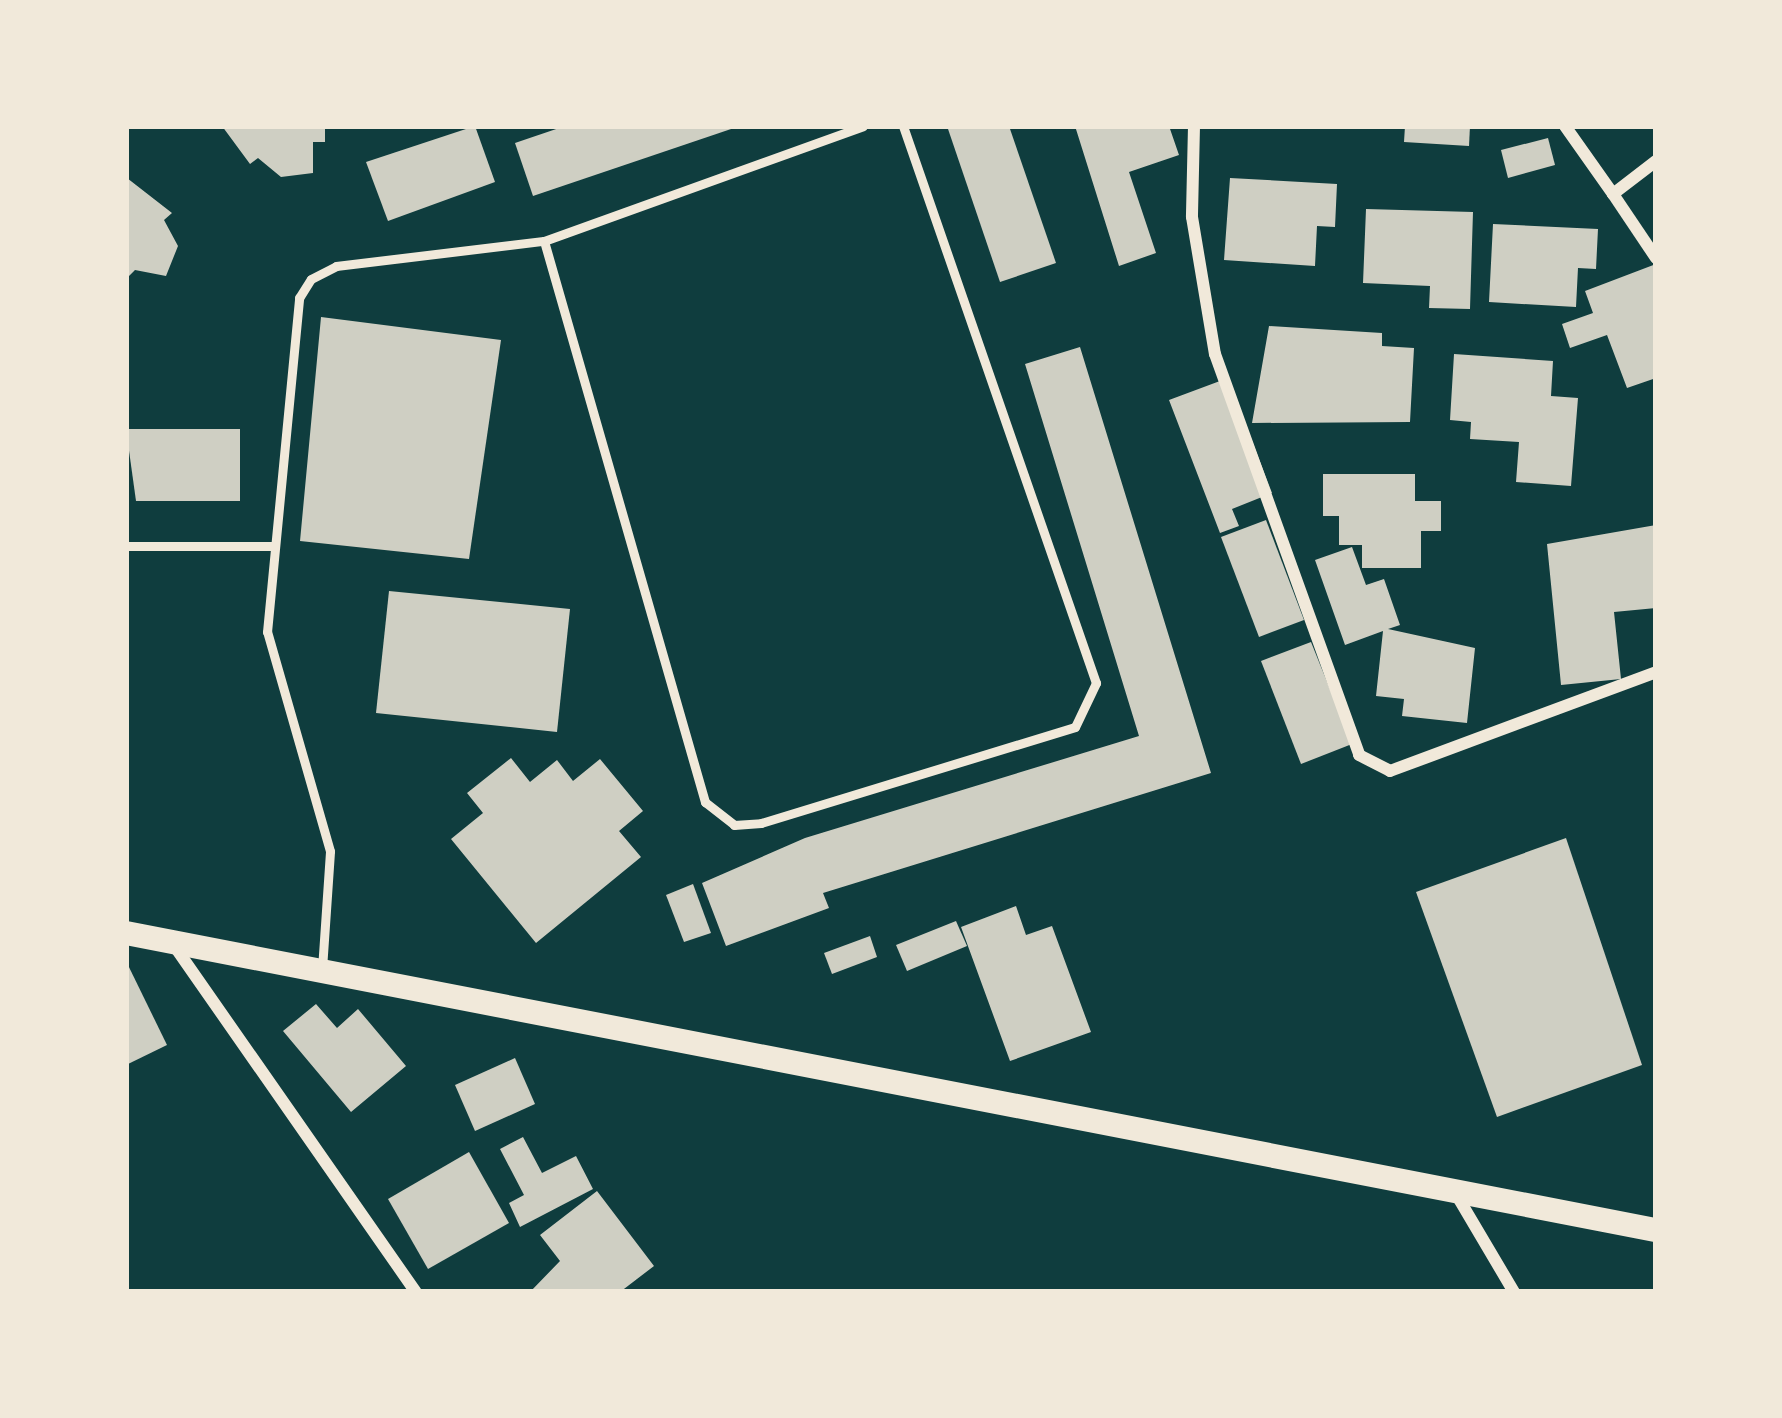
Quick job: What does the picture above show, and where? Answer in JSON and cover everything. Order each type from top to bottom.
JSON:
[{"type":"main road","points":[[126,933],[1656,1230]]},
{"type":"street","points":[[1194,126],[1192,217],[1215,354],[1359,755],[1390,771],[1656,672]]},
{"type":"street","points":[[1564,126],[1656,258]]},
{"type":"street","points":[[1613,194],[1656,160]]},
{"type":"street","points":[[172,941],[416,1292]]},
{"type":"street","points":[[1455,1193],[1514,1292]]},
{"type":"lane","points":[[322,969],[330,851],[276,691],[275,546],[299,298],[311,279],[336,266],[544,241],[863,126]]},
{"type":"lane","points":[[544,241],[705,802],[734,825],[761,823],[1075,727],[1096,683],[903,126]]},
{"type":"lane","points":[[126,546],[275,546]]},
{"type":"building","points":[[222,126],[325,126],[325,142],[313,142],[313,173],[281,177],[258,158],[250,164]]},
{"type":"building","points":[[475,126],[495,182],[388,221],[366,162]]},
{"type":"building","points":[[565,126],[737,127],[533,196],[515,143]]},
{"type":"building","points":[[947,126],[1009,126],[1056,263],[1000,282]]},
{"type":"building","points":[[1075,126],[1169,126],[1179,155],[1129,172],[1156,253],[1119,266]]},
{"type":"building","points":[[1405,126],[1470,126],[1469,146],[1404,142]]},
{"type":"building","points":[[1548,138],[1555,165],[1508,178],[1501,150]]},
{"type":"building","points":[[127,178],[172,213],[164,220],[178,246],[166,276],[135,270],[126,279]]},
{"type":"building","points":[[1230,178],[1337,184],[1335,227],[1317,226],[1315,266],[1224,260]]},
{"type":"building","points":[[1366,209],[1473,212],[1470,309],[1429,308],[1430,286],[1363,283]]},
{"type":"building","points":[[1493,224],[1598,229],[1596,269],[1578,268],[1576,307],[1489,302]]},
{"type":"building","points":[[1656,264],[1656,378],[1627,388],[1607,335],[1570,348],[1562,324],[1593,313],[1585,291]]},
{"type":"building","points":[[321,317],[501,340],[469,559],[300,541]]},
{"type":"building","points":[[1269,326],[1382,333],[1382,346],[1414,348],[1410,422],[1252,423]]},
{"type":"building","points":[[1080,347],[1211,773],[823,893],[829,908],[726,946],[702,883],[805,838],[1139,736],[1025,364]]},
{"type":"building","points":[[1454,354],[1553,361],[1551,396],[1578,398],[1571,486],[1516,482],[1519,442],[1470,439],[1471,422],[1450,420]]},
{"type":"building","points":[[1228,378],[1272,493],[1232,509],[1239,526],[1220,533],[1169,400]]},
{"type":"building","points":[[126,429],[240,429],[240,501],[136,501]]},
{"type":"building","points":[[1323,474],[1415,474],[1415,501],[1441,501],[1441,531],[1421,531],[1421,568],[1362,568],[1362,545],[1339,545],[1339,516],[1323,516]]},
{"type":"building","points":[[1266,520],[1304,620],[1259,637],[1221,537]]},
{"type":"building","points":[[1656,525],[1656,608],[1614,612],[1621,679],[1561,685],[1547,544]]},
{"type":"building","points":[[1352,547],[1366,585],[1384,579],[1400,625],[1388,629],[1475,648],[1467,723],[1402,716],[1404,699],[1376,696],[1383,631],[1345,645],[1315,560]]},
{"type":"building","points":[[389,591],[570,609],[557,732],[376,713]]},
{"type":"building","points":[[1311,642],[1352,744],[1301,764],[1261,661]]},
{"type":"building","points":[[511,758],[530,782],[557,760],[573,781],[600,759],[643,811],[619,831],[641,857],[536,943],[451,839],[483,813],[467,793]]},
{"type":"building","points":[[1566,838],[1642,1065],[1497,1117],[1416,892]]},
{"type":"building","points":[[693,884],[711,933],[684,942],[666,895]]},
{"type":"building","points":[[1016,906],[1026,935],[1052,926],[1091,1032],[1010,1061],[961,927]]},
{"type":"building","points":[[956,921],[967,946],[907,971],[896,945]]},
{"type":"building","points":[[870,936],[877,957],[832,974],[824,953]]},
{"type":"building","points":[[126,961],[167,1045],[126,1065]]},
{"type":"building","points":[[316,1004],[337,1028],[358,1009],[406,1066],[351,1112],[283,1031]]},
{"type":"building","points":[[515,1058],[535,1104],[475,1131],[455,1085]]},
{"type":"building","points":[[523,1137],[542,1173],[576,1156],[593,1189],[520,1227],[509,1203],[524,1195],[500,1149]]},
{"type":"building","points":[[469,1152],[509,1223],[428,1269],[388,1199]]},
{"type":"building","points":[[597,1191],[654,1266],[620,1292],[530,1292],[560,1261],[540,1235]]}]
